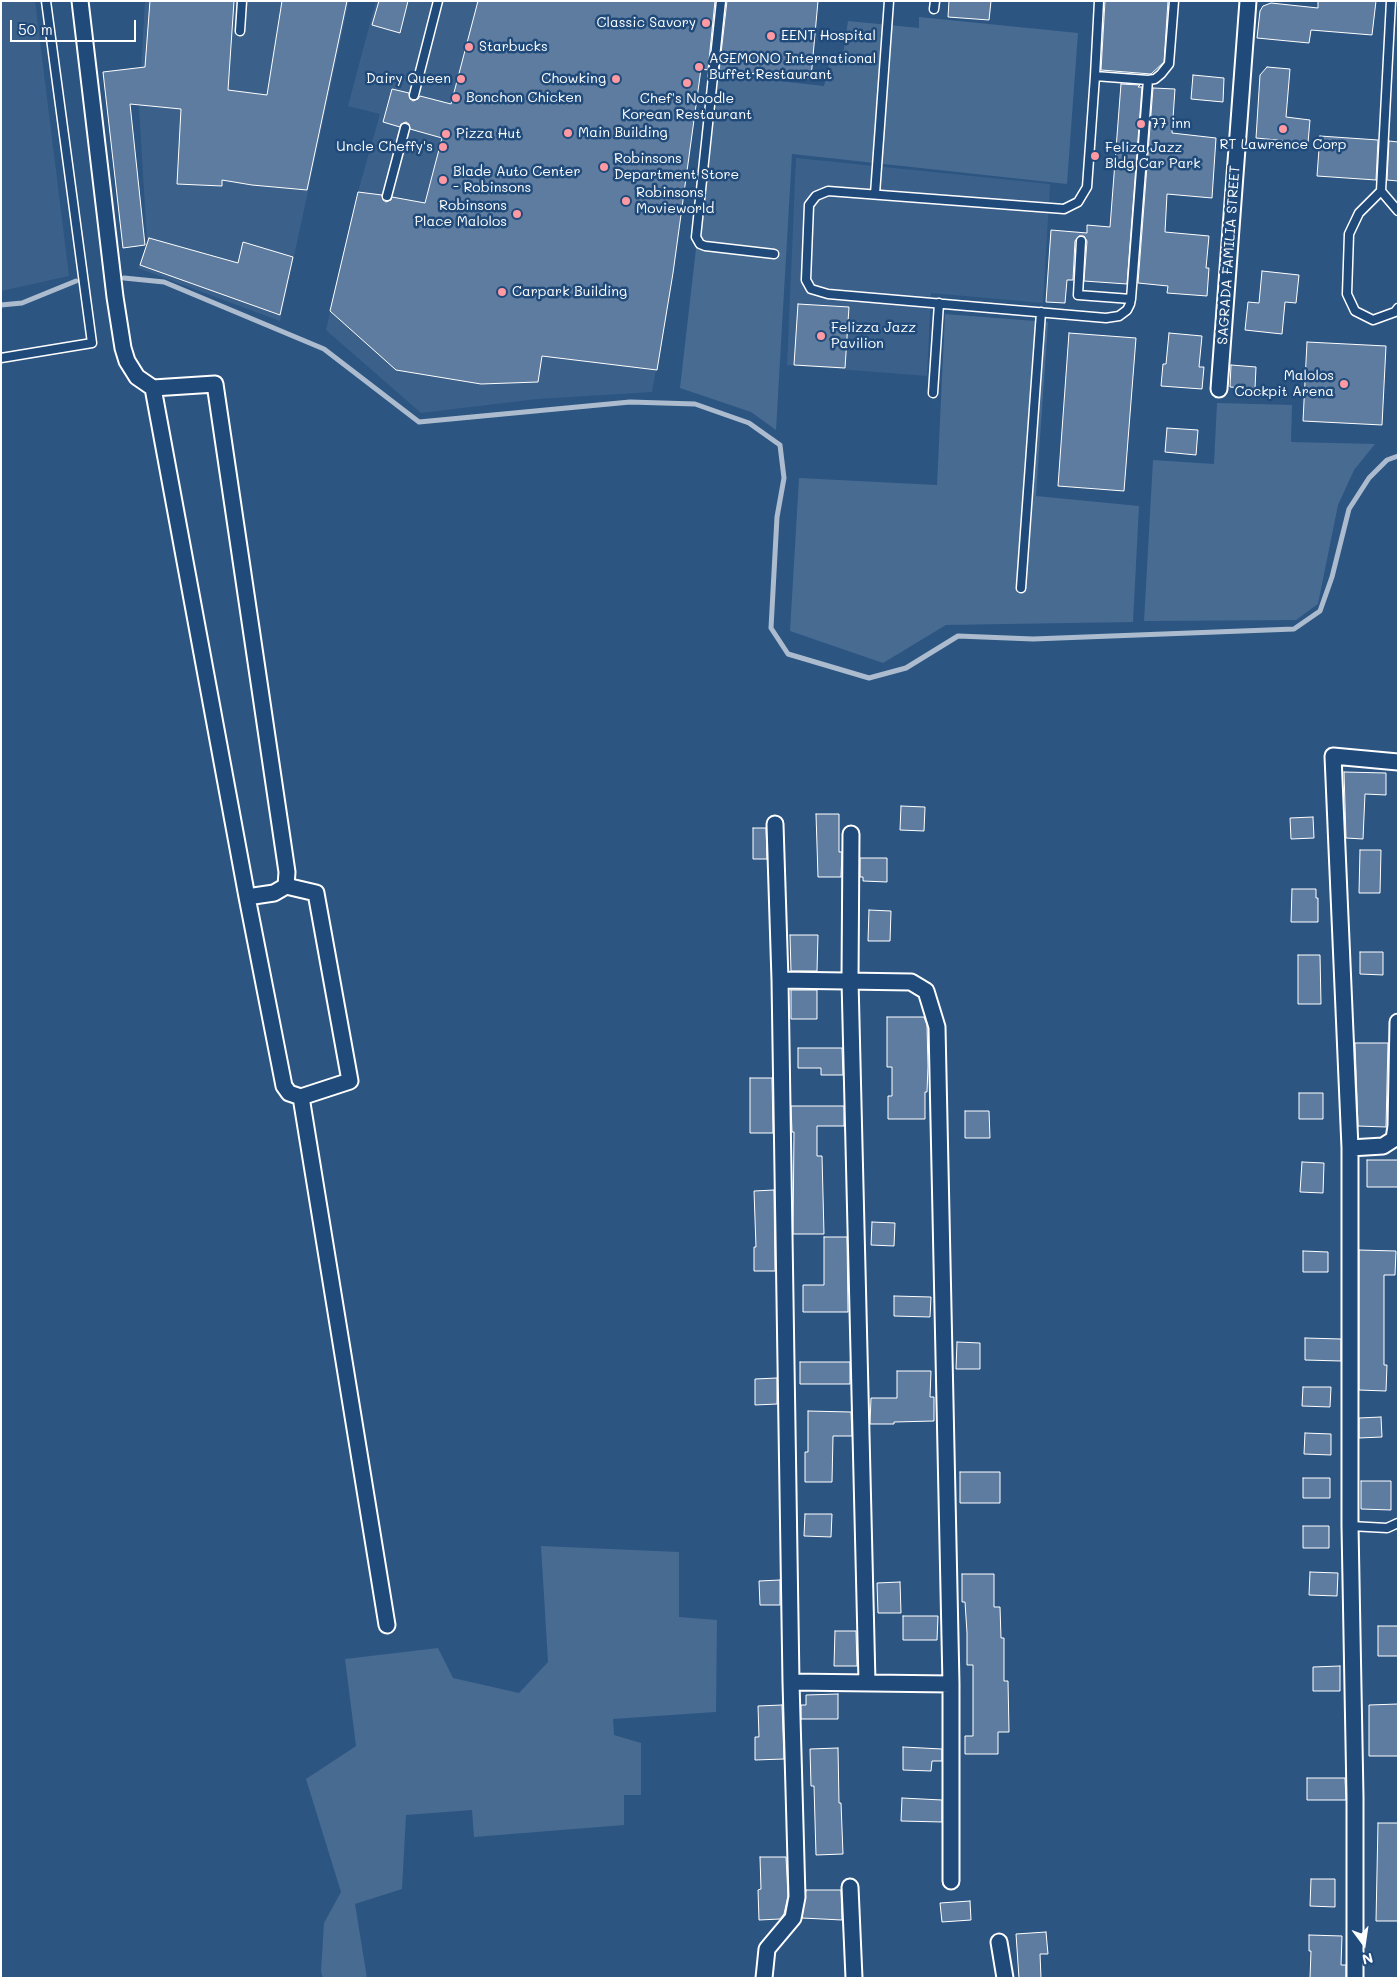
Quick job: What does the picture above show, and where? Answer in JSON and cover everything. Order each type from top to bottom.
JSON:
[{"type":"street","points":[[80,1],[115,298],[127,361],[137,377],[152,388],[214,384],[286,863],[286,886]]},
{"type":"street","name":"SAGRADA FAMILIA STREET","points":[[1219,389],[1248,1]]},
{"type":"street","points":[[152,388],[247,897],[284,1086],[290,1093],[301,1097],[350,1082],[316,893],[286,886],[274,894],[247,897]]},
{"type":"street","points":[[1355,1978],[1356,1797],[1350,1526],[1350,1148],[1333,756],[1398,762]]},
{"type":"street","points":[[764,1978],[767,1949],[793,1918],[796,1897],[780,980],[775,824]]},
{"type":"street","points":[[851,834],[850,980],[867,1682]]},
{"type":"street","points":[[780,980],[911,982],[926,991],[937,1027],[951,1684],[951,1881]]},
{"type":"street","points":[[1350,1148],[1383,1146],[1394,1139],[1396,1126],[1398,1022]]},
{"type":"street","points":[[301,1097],[386,1625]]},
{"type":"street","points":[[791,1682],[951,1684]]},
{"type":"street","points":[[850,1887],[854,1978]]},
{"type":"street","points":[[1000,1942],[1005,1978]]},
{"type":"lane","points":[[1,358],[92,343],[46,1]]},
{"type":"lane","points":[[240,31],[242,1]]},
{"type":"lane","points":[[414,95],[438,1]]},
{"type":"lane","points":[[721,1],[696,237],[700,244],[705,246],[774,254]]},
{"type":"lane","points":[[876,194],[889,1]]},
{"type":"lane","points":[[1099,1],[1087,187],[1078,202],[1064,209],[828,191],[816,196],[809,205],[806,280],[811,289],[828,294],[1106,318],[1119,316],[1127,310],[1131,299],[1148,80]]},
{"type":"lane","points":[[1095,76],[1148,80],[1162,74],[1169,64],[1174,1]]},
{"type":"lane","points":[[1391,1],[1381,191],[1359,213],[1348,234],[1347,294],[1355,311],[1373,320],[1395,312],[1398,308]]},
{"type":"lane","points":[[387,196],[405,128]]},
{"type":"lane","points":[[1381,191],[1398,210]]},
{"type":"lane","points":[[1081,241],[1078,295],[1131,299]]},
{"type":"lane","points":[[933,393],[940,303]]},
{"type":"lane","points":[[1021,588],[1041,312]]},
{"type":"lane","points":[[1350,1526],[1387,1528],[1398,1523]]},
{"type":"shaded area","points":[[1,1],[35,1],[69,276],[1,291]]},
{"type":"shaded area","points":[[145,1],[349,1],[280,321],[138,268],[147,241],[139,107]]},
{"type":"shaded area","name":"Robinsons Place Malolos","points":[[376,1],[710,1],[673,273],[652,392],[537,399],[421,413],[326,330],[358,192],[380,114],[348,106]]},
{"type":"shaded area","points":[[919,17],[1078,33],[1067,184],[792,154],[776,430],[751,412],[680,388],[716,74],[824,86],[830,60],[842,61],[848,21],[919,28]]},
{"type":"shaded area","points":[[796,158],[1050,184],[1043,303],[931,293],[927,376],[787,365]]},
{"type":"shaded area","points":[[945,314],[1048,322],[1036,496],[1139,506],[1133,622],[946,625],[883,663],[790,631],[799,478],[937,485]]},
{"type":"shaded area","points":[[1217,403],[1292,405],[1291,442],[1375,444],[1354,470],[1338,505],[1318,604],[1296,620],[1144,621],[1153,460],[1214,464]]},
{"type":"shaded area","points":[[541,1546],[679,1552],[679,1617],[717,1620],[716,1712],[613,1719],[614,1735],[641,1743],[641,1795],[624,1795],[624,1825],[474,1837],[472,1810],[406,1815],[402,1889],[355,1904],[367,1978],[323,1978],[321,1972],[324,1923],[341,1892],[306,1779],[356,1746],[345,1659],[438,1648],[453,1678],[519,1693],[548,1662]]},
{"type":"building","points":[[150,1],[234,1],[228,90],[267,95],[282,1],[347,1],[307,190],[222,180],[222,186],[177,184],[181,109],[130,104],[145,245],[123,248],[103,72],[145,67]]},
{"type":"building","points":[[379,1],[408,1],[400,33],[372,25]]},
{"type":"building","name":"Robinsons Place Malolos","points":[[478,1],[715,1],[708,70],[701,69],[673,273],[657,370],[542,356],[538,382],[481,384],[396,370],[330,311],[358,192],[382,195],[383,200],[386,202],[391,200],[392,197],[425,203],[442,138],[410,129],[409,124],[406,122],[401,124],[400,127],[383,122],[392,89],[409,93],[410,99],[413,101],[420,96],[451,104]]},
{"type":"building","name":"EENT Hospital","points":[[727,1],[818,1],[811,78],[719,71]]},
{"type":"building","points":[[949,1],[991,1],[989,20],[948,17]]},
{"type":"building","points":[[1105,1],[1168,1],[1164,62],[1151,74],[1101,70]]},
{"type":"building","points":[[1318,1],[1376,1],[1372,35],[1311,30],[1309,43],[1257,38],[1260,11],[1263,6],[1271,3],[1318,8]]},
{"type":"building","points":[[1267,67],[1290,69],[1286,117],[1310,120],[1308,143],[1256,138],[1260,75]]},
{"type":"building","points":[[1193,75],[1224,78],[1223,102],[1191,99]]},
{"type":"building","points":[[1121,84],[1140,85],[1138,87],[1142,87],[1127,284],[1084,281],[1087,241],[1084,236],[1079,236],[1075,241],[1073,280],[1067,280],[1065,303],[1046,302],[1051,230],[1087,233],[1087,225],[1110,227]]},
{"type":"building","points":[[1153,88],[1175,89],[1172,133],[1216,138],[1212,198],[1167,194],[1165,232],[1209,236],[1206,268],[1209,268],[1207,296],[1167,293],[1168,286],[1138,283]]},
{"type":"building","points":[[1320,136],[1378,140],[1376,180],[1317,176]]},
{"type":"building","points":[[1389,141],[1398,142],[1398,181],[1387,180]]},
{"type":"building","points":[[149,238],[238,263],[243,242],[293,257],[280,315],[140,265]]},
{"type":"building","points":[[1262,271],[1299,275],[1296,303],[1285,302],[1282,334],[1245,330],[1248,302],[1259,303]]},
{"type":"building","name":"Felizza Jazz Pavilion","points":[[798,304],[849,307],[845,368],[794,365]]},
{"type":"building","points":[[1069,333],[1136,338],[1124,491],[1058,486]]},
{"type":"building","points":[[1169,333],[1202,336],[1199,367],[1204,367],[1202,389],[1161,386],[1163,364],[1166,364]]},
{"type":"building","name":"Malolos Cockpit Arena","points":[[1307,342],[1386,346],[1382,425],[1303,421]]},
{"type":"building","points":[[1231,365],[1256,367],[1255,389],[1230,387]]},
{"type":"building","points":[[1167,428],[1198,430],[1196,455],[1165,452]]},
{"type":"building","points":[[1344,772],[1386,773],[1386,795],[1365,794],[1363,839],[1346,838]]},
{"type":"building","points":[[901,806],[925,807],[924,831],[900,830]]},
{"type":"building","points":[[816,814],[839,814],[839,852],[842,852],[841,877],[818,877]]},
{"type":"building","points":[[1313,817],[1314,838],[1291,839],[1290,818]]},
{"type":"building","points":[[753,828],[766,828],[767,859],[753,859]]},
{"type":"building","points":[[1360,850],[1381,850],[1380,893],[1359,893]]},
{"type":"building","points":[[860,858],[887,858],[887,882],[863,881],[863,877],[860,877]]},
{"type":"building","points":[[1292,889],[1316,889],[1318,922],[1291,922]]},
{"type":"building","points":[[869,910],[891,911],[890,941],[868,941]]},
{"type":"building","points":[[790,935],[818,935],[817,971],[791,971]]},
{"type":"building","points":[[1360,952],[1383,952],[1383,975],[1360,974]]},
{"type":"building","points":[[1298,955],[1320,955],[1321,1004],[1298,1004]]},
{"type":"building","points":[[791,990],[817,990],[817,1019],[791,1019]]},
{"type":"building","points":[[887,1017],[924,1017],[927,1025],[928,1066],[927,1092],[925,1092],[925,1119],[888,1119],[888,1096],[892,1096],[892,1067],[887,1067]]},
{"type":"building","points":[[1355,1043],[1388,1043],[1386,1127],[1358,1126]]},
{"type":"building","points":[[798,1048],[842,1048],[843,1075],[821,1075],[821,1068],[798,1068]]},
{"type":"building","points":[[750,1078],[772,1078],[773,1133],[750,1133]]},
{"type":"building","points":[[1299,1093],[1323,1093],[1323,1119],[1299,1119]]},
{"type":"building","points":[[791,1106],[844,1106],[844,1126],[817,1126],[817,1156],[822,1156],[824,1234],[793,1234],[794,1132],[792,1132]]},
{"type":"building","points":[[965,1111],[989,1111],[990,1138],[965,1138]]},
{"type":"building","points":[[1367,1160],[1398,1160],[1398,1187],[1367,1187]]},
{"type":"building","points":[[1302,1162],[1324,1163],[1323,1193],[1300,1192]]},
{"type":"building","points":[[774,1190],[775,1271],[754,1271],[754,1247],[756,1247],[754,1191]]},
{"type":"building","points":[[872,1222],[895,1223],[894,1246],[871,1245]]},
{"type":"building","points":[[824,1237],[847,1237],[848,1312],[803,1312],[803,1285],[824,1285]]},
{"type":"building","points":[[1359,1250],[1396,1251],[1395,1275],[1384,1275],[1384,1365],[1387,1365],[1386,1391],[1359,1390]]},
{"type":"building","points":[[1303,1251],[1328,1252],[1328,1272],[1303,1272]]},
{"type":"building","points":[[894,1296],[931,1297],[930,1317],[894,1316]]},
{"type":"building","points":[[1305,1338],[1341,1339],[1341,1361],[1305,1360]]},
{"type":"building","points":[[957,1342],[980,1343],[980,1369],[956,1369]]},
{"type":"building","points":[[800,1362],[850,1362],[850,1384],[800,1384]]},
{"type":"building","points":[[897,1371],[931,1371],[930,1397],[934,1397],[934,1421],[870,1424],[871,1398],[897,1398]]},
{"type":"building","points":[[777,1378],[777,1404],[755,1405],[755,1379]]},
{"type":"building","points":[[1303,1387],[1331,1387],[1330,1407],[1302,1406]]},
{"type":"building","points":[[808,1411],[851,1412],[852,1436],[833,1436],[832,1482],[805,1482],[805,1452],[808,1452]]},
{"type":"building","points":[[1381,1417],[1382,1437],[1359,1438],[1359,1418]]},
{"type":"building","points":[[1305,1433],[1331,1434],[1331,1455],[1304,1454]]},
{"type":"building","points":[[960,1472],[1000,1472],[1000,1503],[960,1503]]},
{"type":"building","points":[[1303,1478],[1330,1478],[1330,1498],[1303,1498]]},
{"type":"building","points":[[1361,1481],[1391,1481],[1391,1510],[1361,1509]]},
{"type":"building","points":[[805,1514],[832,1514],[831,1537],[804,1536]]},
{"type":"building","points":[[1303,1526],[1329,1526],[1329,1548],[1303,1548]]},
{"type":"building","points":[[1310,1572],[1338,1573],[1337,1596],[1309,1595]]},
{"type":"building","points":[[962,1574],[994,1574],[994,1607],[1000,1607],[1001,1638],[1004,1638],[1004,1681],[1008,1681],[1009,1732],[998,1732],[998,1754],[965,1754],[965,1736],[973,1736],[973,1665],[967,1665],[967,1633],[965,1602],[962,1602]]},
{"type":"building","points":[[780,1580],[780,1605],[760,1605],[759,1581]]},
{"type":"building","points":[[900,1582],[901,1613],[878,1613],[877,1583]]},
{"type":"building","points":[[903,1616],[938,1616],[937,1640],[903,1640]]},
{"type":"building","points":[[1378,1626],[1398,1626],[1398,1656],[1378,1656]]},
{"type":"building","points":[[835,1631],[856,1631],[857,1666],[834,1666]]},
{"type":"building","points":[[1340,1666],[1340,1691],[1313,1691],[1313,1667]]},
{"type":"building","points":[[838,1694],[838,1719],[801,1719],[801,1705],[806,1705],[806,1695]]},
{"type":"building","points":[[1398,1704],[1398,1756],[1369,1756],[1369,1705]]},
{"type":"building","points":[[782,1705],[784,1759],[755,1760],[755,1737],[759,1737],[758,1706]]},
{"type":"building","points":[[903,1747],[942,1749],[942,1761],[932,1761],[931,1771],[903,1770]]},
{"type":"building","points":[[838,1748],[839,1803],[841,1803],[843,1854],[816,1855],[814,1786],[811,1786],[810,1749]]},
{"type":"building","points":[[1307,1778],[1345,1778],[1346,1800],[1307,1800]]},
{"type":"building","points":[[902,1798],[942,1800],[942,1822],[901,1821]]},
{"type":"building","points":[[1378,1823],[1398,1823],[1398,1921],[1376,1921]]},
{"type":"building","points":[[760,1857],[786,1857],[788,1896],[784,1914],[780,1919],[759,1920],[758,1890],[761,1889]]},
{"type":"building","points":[[1311,1879],[1335,1879],[1335,1907],[1310,1906]]},
{"type":"building","points":[[806,1890],[841,1890],[842,1920],[802,1918]]},
{"type":"building","points":[[970,1901],[971,1920],[942,1922],[940,1903]]},
{"type":"building","points":[[1046,1932],[1048,1954],[1040,1954],[1041,1978],[1019,1978],[1016,1934]]},
{"type":"building","points":[[1309,1935],[1342,1936],[1341,1965],[1346,1965],[1346,1978],[1310,1978],[1311,1951],[1309,1951]]},
{"type":"waterway","points":[[124,278],[164,282],[324,349],[419,422],[630,402],[695,404],[749,423],[780,445],[784,478],[777,517],[771,628],[788,654],[869,678],[906,668],[958,636],[1033,639],[1294,629],[1320,611],[1332,577],[1349,509],[1369,478],[1387,460],[1398,456]]},
{"type":"waterway","points":[[1,305],[22,303],[76,281]]},
{"type":"place","name":"Classic Savory","points":[[706,23]]},
{"type":"place","name":"EENT Hospital","points":[[771,36]]},
{"type":"place","name":"Starbucks","points":[[469,47]]},
{"type":"place","name":"AGEMONO International Buffet Restaurant","points":[[699,67]]},
{"type":"place","name":"Dairy Queen","points":[[461,79]]},
{"type":"place","name":"Chowking","points":[[616,79]]},
{"type":"place","name":"Chef's Noodle Korean Restaurant","points":[[687,83]]},
{"type":"place","name":"Bonchon Chicken","points":[[456,98]]},
{"type":"place","name":"77 inn","points":[[1141,124]]},
{"type":"place","name":"RT Lawrence Corp","points":[[1283,129]]},
{"type":"place","name":"Main Building","points":[[568,133]]},
{"type":"place","name":"Pizza Hut","points":[[446,134]]},
{"type":"place","name":"Uncle Cheffy's","points":[[443,147]]},
{"type":"place","name":"Feliza Jazz Bldg Car Park","points":[[1095,156]]},
{"type":"place","name":"Robinsons Department Store","points":[[604,167]]},
{"type":"place","name":"Blade Auto Center - Robinsons","points":[[443,180]]},
{"type":"place","name":"Robinsons Movieworld","points":[[626,201]]},
{"type":"place","name":"Robinsons Place Malolos","points":[[517,214]]},
{"type":"place","name":"Carpark Building","points":[[502,292]]},
{"type":"place","name":"Felizza Jazz Pavilion","points":[[821,336]]},
{"type":"place","name":"Malolos Cockpit Arena","points":[[1344,384]]}]
